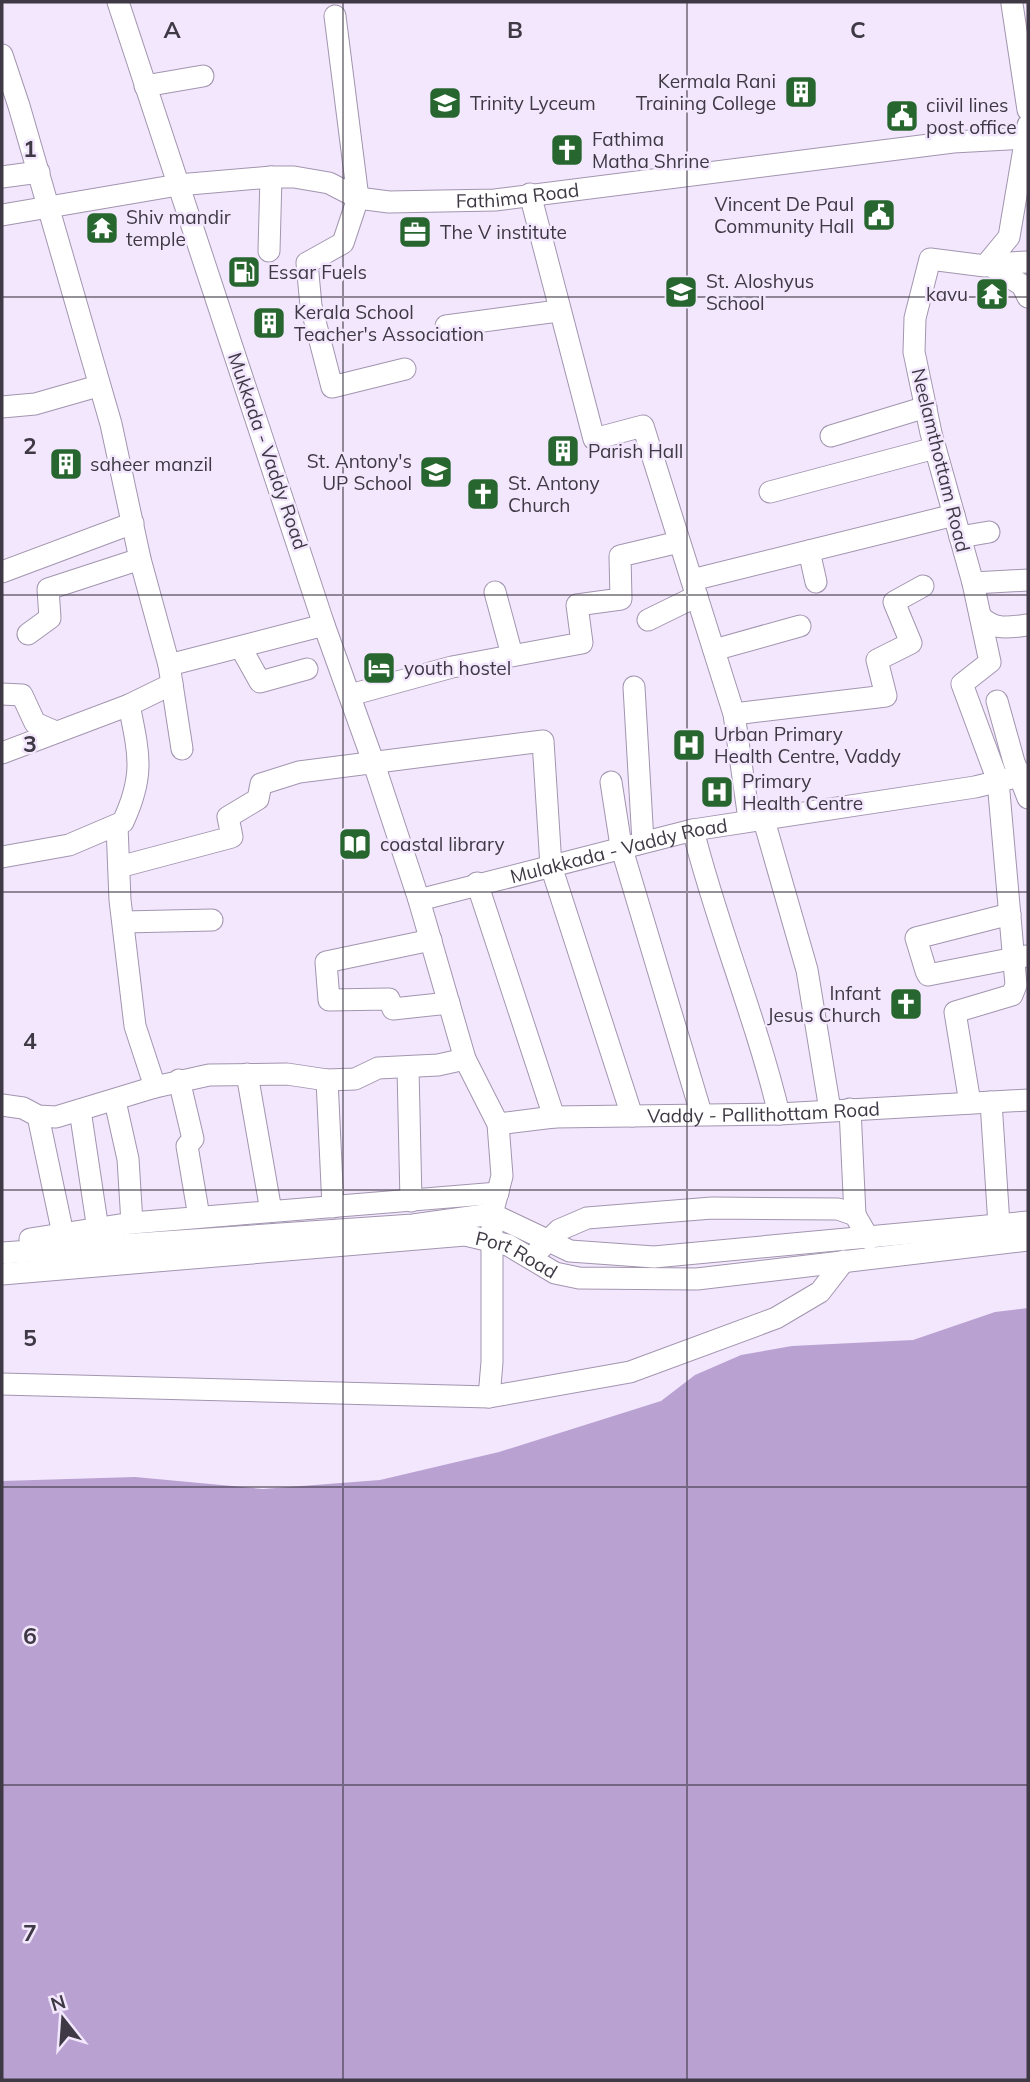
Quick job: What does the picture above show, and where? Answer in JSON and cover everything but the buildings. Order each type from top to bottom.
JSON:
[{"type":"street","name":"Mukkada - Vaddy Road","points":[[118,2],[324,625],[419,900],[465,1059],[498,1124]]},
{"type":"street","points":[[1006,3],[1028,110]]},
{"type":"street","points":[[335,16],[358,198],[342,243],[307,263],[311,306],[332,387],[405,369]]},
{"type":"street","points":[[2,55],[11,107],[39,172],[111,424],[134,523],[139,559],[171,675],[182,749]]},
{"type":"street","points":[[145,86],[203,76]]},
{"type":"street","points":[[989,264],[1009,237],[1014,220],[1027,134]]},
{"type":"street","name":"Fathima Road","points":[[2,215],[178,185],[271,177],[294,177],[329,183],[358,198],[446,202],[1027,134]]},
{"type":"street","points":[[2,177],[39,172]]},
{"type":"street","points":[[269,251],[271,177]]},
{"type":"street","points":[[530,194],[558,311],[594,439],[643,426],[734,714],[756,818],[807,970],[840,1110],[855,1215],[869,1239]]},
{"type":"street","name":"Neelamthottam Road","points":[[989,264],[934,258],[928,262],[915,318],[914,352],[935,448],[973,583],[990,662],[962,684],[998,781]]},
{"type":"street","points":[[989,264],[1028,261]]},
{"type":"street","points":[[989,264],[1022,285],[1028,297]]},
{"type":"street","points":[[446,326],[558,311]]},
{"type":"street","points":[[2,407],[35,404],[98,386]]},
{"type":"street","points":[[831,436],[926,407]]},
{"type":"street","points":[[770,492],[935,448]]},
{"type":"street","points":[[649,620],[695,588],[809,551],[954,515]]},
{"type":"street","points":[[2,572],[134,523]]},
{"type":"street","points":[[960,537],[989,532]]},
{"type":"street","points":[[350,695],[452,667],[582,643],[578,605],[621,599],[620,556],[679,542]]},
{"type":"street","points":[[809,551],[816,582]]},
{"type":"street","points":[[28,634],[50,618],[48,589],[139,559]]},
{"type":"street","points":[[973,583],[1028,580]]},
{"type":"street","points":[[734,714],[886,696],[877,660],[911,643],[894,602],[923,586]]},
{"type":"street","points":[[495,592],[512,656]]},
{"type":"street","points":[[981,617],[990,626],[1004,628],[1028,625]]},
{"type":"street","points":[[2,753],[129,705],[171,675],[241,648],[324,625]]},
{"type":"street","points":[[714,650],[800,626]]},
{"type":"street","points":[[241,648],[260,682],[307,670]]},
{"type":"street","points":[[634,687],[643,842]]},
{"type":"street","points":[[2,694],[22,695],[35,723],[43,729],[55,732]]},
{"type":"street","points":[[997,701],[1024,775],[1028,798]]},
{"type":"street","points":[[129,705],[141,761],[134,798],[117,827],[119,867],[135,1026],[155,1087]]},
{"type":"street","points":[[119,867],[232,837],[228,817],[258,799],[261,784],[299,772],[543,741],[551,866],[632,1116]]},
{"type":"street","name":"Mulakkada - Vaddy Road","points":[[419,900],[621,846],[693,830],[756,818],[821,811],[1024,775]]},
{"type":"street","points":[[998,781],[1010,914],[1021,956],[1016,985],[1012,995],[955,1012],[980,1103],[999,1225]]},
{"type":"street","points":[[611,782],[621,846],[701,1113]]},
{"type":"street","points":[[2,858],[69,845],[117,827]]},
{"type":"street","points":[[693,830],[708,889],[768,1068],[779,1114]]},
{"type":"street","points":[[477,883],[554,1117]]},
{"type":"street","points":[[1010,914],[916,938],[928,975],[1021,956]]},
{"type":"street","points":[[124,922],[212,920]]},
{"type":"street","points":[[430,940],[326,962],[329,1000],[389,999],[393,1009],[449,1003]]},
{"type":"street","points":[[2,1105],[23,1108],[38,1116],[56,1117],[179,1080],[247,1074],[287,1074],[327,1080],[355,1079],[378,1068],[408,1068],[465,1059]]},
{"type":"street","points":[[408,1068],[411,1201]]},
{"type":"street","points":[[247,1074],[271,1211]]},
{"type":"street","points":[[179,1080],[193,1139],[187,1146],[199,1217]]},
{"type":"street","points":[[327,1080],[333,1206]]},
{"type":"street","name":"Vaddy - Pallithottam Road","points":[[498,1124],[554,1117],[779,1114],[1028,1100]]},
{"type":"street","points":[[115,1101],[128,1159],[132,1223]]},
{"type":"street","points":[[80,1110],[98,1230]]},
{"type":"street","points":[[38,1116],[63,1234]]},
{"type":"street","points":[[489,1397],[492,1362],[492,1213],[502,1176],[498,1124]]},
{"type":"street","points":[[2,1243],[132,1223],[498,1192]]},
{"type":"street","points":[[531,1261],[546,1242],[573,1221],[601,1217],[712,1208],[838,1209],[855,1215]]},
{"type":"street","name":"Port Road","points":[[2,1274],[175,1251],[413,1225],[492,1213],[546,1242],[570,1251],[654,1258],[1028,1222]]},
{"type":"street","name":"Port Road","points":[[2,1253],[175,1251],[466,1235],[492,1239],[508,1245],[555,1273],[579,1278],[684,1279],[1028,1240]]},
{"type":"street","points":[[2,1384],[489,1397],[630,1372],[776,1318],[820,1292],[844,1261]]},
{"type":"street","points":[[461,1396],[492,1362]]},
{"type":"shaded area","points":[[1028,1308],[1028,2080],[2,2080],[2,1481],[135,1477],[263,1489],[380,1480],[499,1452],[661,1401],[695,1375],[741,1355],[792,1346],[913,1340],[995,1312]]},
{"type":"place","name":"Kermala Rani Training College","points":[[801,92]]},
{"type":"place","name":"Trinity Lyceum","points":[[445,103]]},
{"type":"place","name":"ciivil lines post office","points":[[902,116]]},
{"type":"place","name":"Fathima Matha Shrine","points":[[567,150]]},
{"type":"place","name":"Vincent De Paul Community Hall","points":[[879,215]]},
{"type":"place","name":"Shiv mandir temple","points":[[102,228]]},
{"type":"place","name":"The V institute","points":[[415,232]]},
{"type":"place","name":"Essar Fuels","points":[[244,272]]},
{"type":"place","name":"St. Aloshyus School","points":[[681,292]]},
{"type":"place","name":"kavu","points":[[992,294]]},
{"type":"place","name":"Kerala School Teacher's Association","points":[[269,323]]},
{"type":"place","name":"Parish Hall","points":[[563,451]]},
{"type":"place","name":"saheer manzil","points":[[66,464]]},
{"type":"place","name":"St. Antony's UP School","points":[[436,472]]},
{"type":"place","name":"St. Antony Church","points":[[483,494]]},
{"type":"place","name":"youth hostel","points":[[379,668]]},
{"type":"place","name":"Urban Primary Health Centre, Vaddy","points":[[689,745]]},
{"type":"place","name":"Primary Health Centre","points":[[717,792]]},
{"type":"place","name":"coastal library","points":[[355,844]]},
{"type":"place","name":"Infant Jesus Church","points":[[906,1004]]}]
